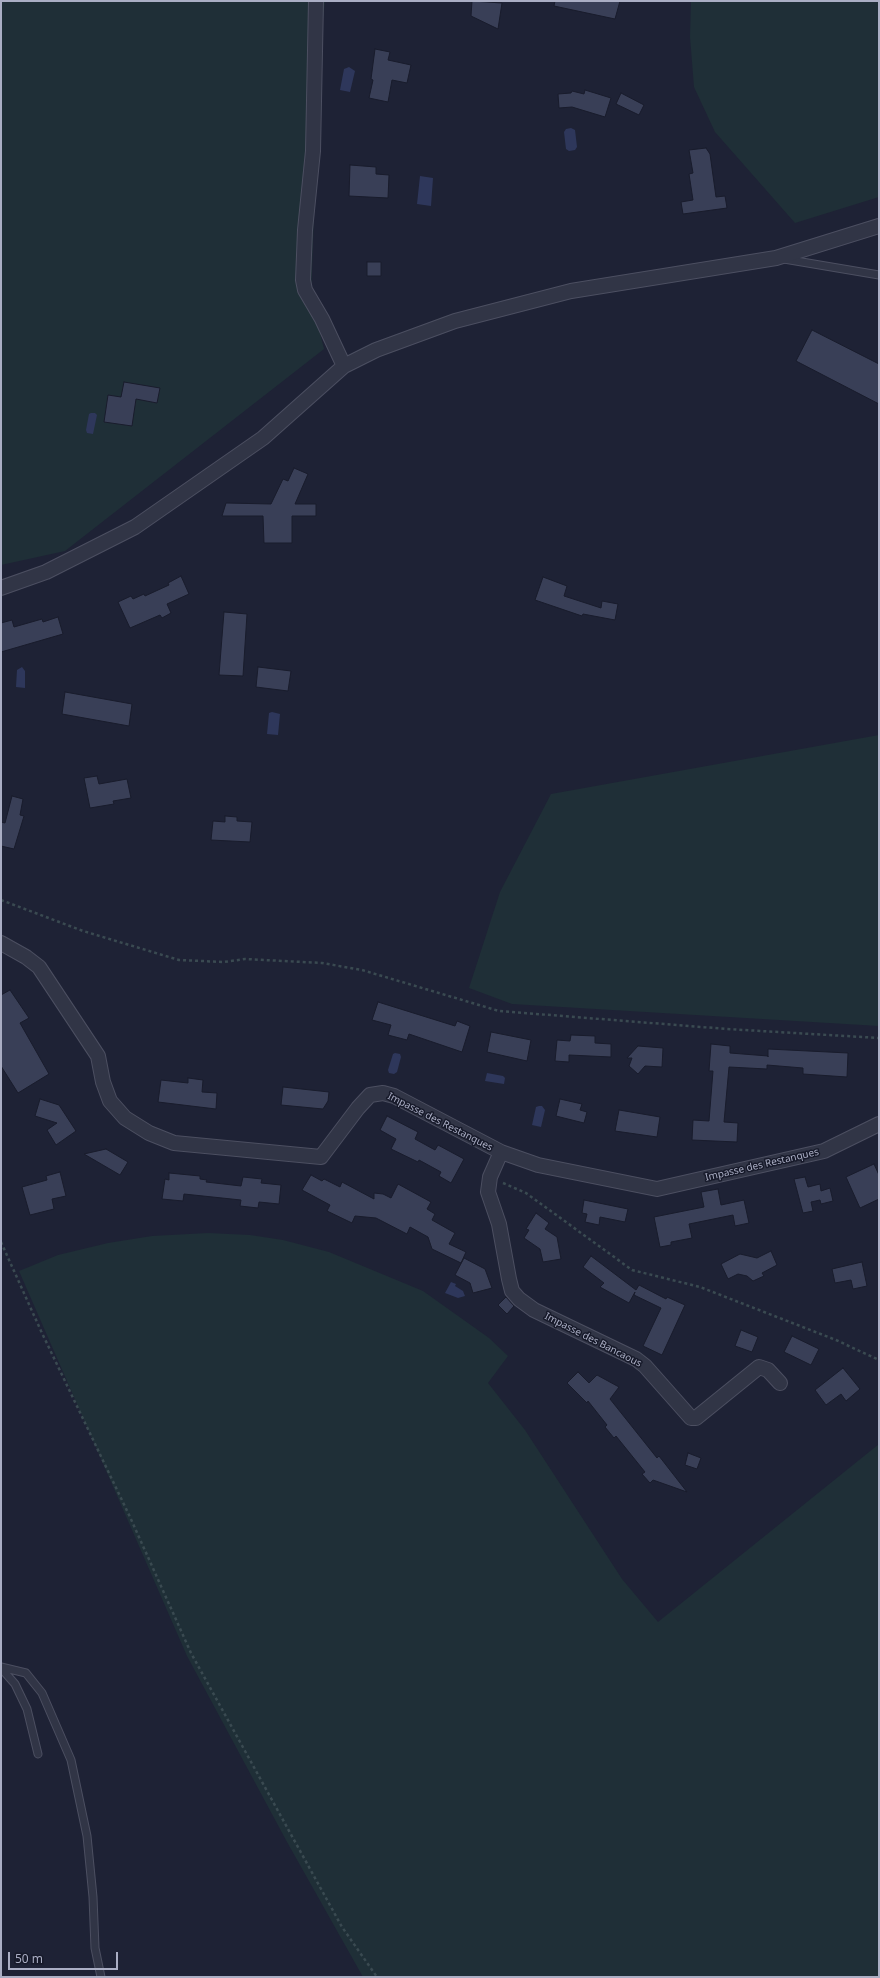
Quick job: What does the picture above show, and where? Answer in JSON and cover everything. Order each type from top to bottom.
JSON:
[{"type":"street","points":[[316,1],[313,151],[305,230],[303,280],[305,290],[322,319],[344,366]]},
{"type":"street","points":[[1,588],[46,572],[134,527],[262,438],[344,366],[376,350],[455,321],[564,293],[776,258],[879,226]]},
{"type":"street","name":"Impasse des Restanques","points":[[1,943],[26,957],[39,967],[98,1056],[103,1082],[110,1100],[125,1118],[149,1133],[174,1143],[321,1158],[358,1108],[370,1095],[383,1093],[394,1096],[501,1152],[538,1165],[657,1189],[824,1151],[879,1124]]},
{"type":"street","name":"Impasse des Bancaous","points":[[501,1152],[490,1177],[488,1192],[499,1224],[512,1291],[519,1299],[534,1310],[636,1359],[645,1366],[691,1418],[696,1418],[759,1367],[768,1370],[780,1383]]},
{"type":"lane","points":[[776,258],[879,275]]},
{"type":"lane","points":[[1,1668],[15,1684],[27,1709],[38,1754]]},
{"type":"lane","points":[[1,1668],[26,1673],[42,1693],[71,1760],[87,1836],[96,1948],[101,1977]]},
{"type":"path","points":[[1,900],[83,931],[178,960],[224,962],[245,959],[322,963],[362,970],[499,1011],[727,1029],[879,1038]]},
{"type":"path","points":[[490,1177],[526,1193],[632,1270],[700,1287],[836,1340],[879,1360]]},
{"type":"path","points":[[1,1242],[41,1331],[130,1516],[191,1653],[342,1927],[377,1977]]},
{"type":"shaded area","points":[[1,1],[325,1],[320,46],[311,298],[324,349],[65,551],[1,565]]},
{"type":"shaded area","points":[[691,1],[879,1],[879,197],[795,223],[715,132],[694,87],[690,37]]},
{"type":"shaded area","points":[[879,735],[879,1026],[512,1004],[469,988],[500,892],[551,794]]},
{"type":"shaded area","points":[[208,1233],[250,1235],[283,1240],[329,1252],[423,1291],[489,1338],[508,1356],[488,1383],[525,1430],[622,1579],[658,1622],[879,1444],[879,1977],[363,1977],[287,1842],[187,1656],[19,1271],[58,1255],[108,1243],[152,1236]]},
{"type":"water","points":[[349,67],[355,71],[350,92],[340,90],[344,69]]},
{"type":"water","points":[[571,128],[575,130],[577,147],[575,150],[569,151],[566,149],[564,132],[566,129]]},
{"type":"water","points":[[420,176],[433,178],[431,206],[417,204]]},
{"type":"water","points":[[95,413],[97,415],[93,434],[87,433],[86,430],[89,414]]},
{"type":"water","points":[[22,667],[25,671],[25,688],[16,687],[17,670]]},
{"type":"water","points":[[272,712],[280,714],[278,735],[267,734],[269,713]]},
{"type":"water","points":[[393,1054],[400,1054],[401,1057],[397,1072],[394,1074],[389,1073],[388,1070]]},
{"type":"water","points":[[487,1073],[503,1076],[505,1078],[504,1084],[485,1081]]},
{"type":"water","points":[[542,1106],[545,1110],[541,1127],[532,1125],[536,1107]]},
{"type":"water","points":[[451,1282],[456,1284],[455,1286],[463,1291],[465,1296],[458,1298],[445,1293]]},
{"type":"building","points":[[472,1],[502,3],[498,29],[471,16]]},
{"type":"building","points":[[555,1],[620,1],[615,19],[554,6]]},
{"type":"building","points":[[375,49],[390,52],[388,60],[411,65],[407,83],[392,80],[388,102],[369,98],[373,80],[371,79]]},
{"type":"building","points":[[585,90],[611,98],[605,117],[572,107],[559,108],[558,94],[571,93],[572,91],[584,94]]},
{"type":"building","points":[[621,93],[644,105],[639,115],[616,104]]},
{"type":"building","points":[[706,148],[710,154],[716,197],[725,196],[727,208],[683,214],[681,202],[693,200],[689,174],[693,173],[689,150]]},
{"type":"building","points":[[350,165],[376,167],[376,174],[389,175],[388,198],[349,196]]},
{"type":"building","points":[[367,262],[381,262],[381,276],[367,276]]},
{"type":"building","points":[[812,330],[879,364],[879,404],[796,361]]},
{"type":"building","points":[[124,382],[160,388],[157,403],[136,399],[132,426],[104,422],[108,395],[121,397]]},
{"type":"building","points":[[294,468],[308,474],[295,504],[316,504],[316,516],[292,516],[292,543],[264,543],[263,516],[222,516],[226,503],[271,504],[283,479],[288,481]]},
{"type":"building","points":[[181,576],[189,594],[167,604],[171,613],[162,618],[160,615],[130,628],[118,602],[131,596],[133,599],[144,594],[145,596],[169,585],[168,583]]},
{"type":"building","points":[[543,577],[567,586],[564,596],[601,608],[602,601],[618,604],[615,620],[583,614],[582,616],[535,600]]},
{"type":"building","points":[[224,612],[247,614],[243,676],[219,675]]},
{"type":"building","points":[[58,617],[63,634],[1,652],[1,623],[12,620],[14,627],[42,619],[43,622]]},
{"type":"building","points":[[258,667],[291,671],[288,691],[256,687]]},
{"type":"building","points":[[65,692],[132,704],[129,726],[62,714]]},
{"type":"building","points":[[97,776],[99,784],[127,779],[131,798],[113,801],[114,804],[90,808],[84,778]]},
{"type":"building","points":[[12,796],[23,799],[20,815],[24,816],[14,849],[1,846],[1,822],[5,823]]},
{"type":"building","points":[[225,816],[237,817],[237,821],[252,822],[250,842],[211,840],[213,821],[225,822]]},
{"type":"building","points":[[10,990],[29,1018],[20,1023],[49,1074],[18,1093],[1,1066],[1,995]]},
{"type":"building","points":[[378,1002],[455,1026],[457,1021],[470,1026],[462,1052],[409,1034],[407,1040],[388,1035],[391,1025],[372,1020]]},
{"type":"building","points":[[491,1032],[531,1040],[527,1061],[487,1052]]},
{"type":"building","points":[[571,1035],[595,1036],[595,1043],[611,1044],[611,1057],[569,1055],[569,1062],[555,1061],[557,1040],[570,1041]]},
{"type":"building","points":[[711,1044],[730,1046],[730,1053],[768,1056],[768,1049],[848,1053],[847,1077],[803,1074],[803,1068],[767,1065],[767,1069],[729,1067],[724,1122],[738,1123],[737,1142],[692,1140],[693,1120],[709,1121],[713,1071],[709,1071]]},
{"type":"building","points":[[638,1046],[663,1048],[662,1067],[645,1066],[638,1074],[629,1066],[632,1058],[627,1058]]},
{"type":"building","points":[[188,1078],[203,1080],[202,1092],[217,1093],[216,1109],[158,1102],[161,1080],[188,1083]]},
{"type":"building","points":[[283,1087],[329,1092],[328,1101],[323,1109],[281,1105]]},
{"type":"building","points":[[40,1099],[59,1105],[76,1131],[56,1145],[47,1130],[57,1123],[35,1116]]},
{"type":"building","points":[[560,1099],[582,1104],[580,1110],[587,1112],[584,1123],[556,1116]]},
{"type":"building","points":[[619,1110],[660,1117],[657,1137],[615,1131]]},
{"type":"building","points":[[387,1116],[418,1132],[415,1139],[435,1150],[438,1145],[464,1159],[451,1183],[439,1176],[441,1172],[419,1160],[418,1162],[391,1149],[396,1139],[380,1130]]},
{"type":"building","points":[[106,1149],[128,1162],[120,1175],[84,1154]]},
{"type":"building","points":[[874,1164],[879,1175],[879,1199],[860,1208],[846,1177]]},
{"type":"building","points":[[60,1172],[66,1196],[52,1199],[54,1209],[30,1215],[22,1187],[47,1180],[46,1176]]},
{"type":"building","points":[[169,1173],[200,1176],[200,1179],[207,1180],[206,1182],[241,1186],[243,1177],[262,1179],[261,1183],[281,1185],[279,1204],[259,1202],[258,1208],[240,1206],[241,1200],[184,1194],[183,1201],[162,1199],[165,1179],[169,1180]]},
{"type":"building","points":[[311,1175],[322,1181],[324,1179],[340,1187],[342,1182],[374,1199],[374,1193],[383,1194],[391,1198],[398,1184],[431,1202],[427,1209],[435,1214],[432,1220],[455,1233],[449,1244],[466,1252],[461,1263],[432,1249],[428,1237],[410,1227],[407,1234],[376,1218],[355,1216],[352,1223],[327,1211],[330,1205],[302,1190]]},
{"type":"building","points":[[805,1177],[808,1187],[820,1184],[821,1191],[830,1188],[833,1201],[821,1204],[820,1200],[811,1202],[813,1211],[803,1213],[794,1179]]},
{"type":"building","points":[[718,1189],[721,1205],[744,1200],[749,1223],[735,1226],[733,1215],[689,1224],[692,1238],[671,1242],[671,1245],[660,1247],[654,1217],[704,1207],[701,1192]]},
{"type":"building","points":[[584,1200],[628,1209],[625,1222],[600,1217],[599,1225],[585,1222],[587,1214],[582,1213]]},
{"type":"building","points":[[536,1213],[549,1223],[545,1229],[557,1237],[561,1259],[543,1262],[540,1249],[524,1238],[529,1230],[526,1229]]},
{"type":"building","points":[[771,1251],[777,1265],[762,1273],[764,1276],[753,1281],[747,1276],[738,1274],[728,1279],[721,1264],[740,1254],[757,1258]]},
{"type":"building","points":[[591,1256],[636,1290],[639,1285],[666,1299],[667,1297],[685,1305],[662,1355],[643,1346],[661,1308],[634,1295],[635,1292],[629,1303],[600,1287],[604,1283],[583,1267]]},
{"type":"building","points":[[464,1258],[485,1269],[492,1288],[473,1293],[470,1283],[455,1275]]},
{"type":"building","points":[[862,1262],[867,1286],[853,1289],[851,1280],[835,1283],[832,1269]]},
{"type":"building","points":[[506,1297],[514,1306],[507,1314],[498,1305]]},
{"type":"building","points":[[741,1330],[758,1337],[752,1352],[735,1346]]},
{"type":"building","points":[[792,1336],[819,1349],[811,1365],[784,1352]]},
{"type":"building","points":[[843,1368],[860,1389],[846,1401],[841,1394],[826,1405],[815,1390]]},
{"type":"building","points":[[578,1372],[589,1383],[597,1375],[619,1387],[610,1399],[657,1458],[659,1456],[687,1492],[653,1480],[650,1483],[642,1474],[645,1472],[616,1436],[614,1438],[605,1427],[607,1425],[588,1401],[587,1403],[567,1383]]},
{"type":"building","points":[[688,1453],[701,1458],[697,1469],[685,1465]]}]
